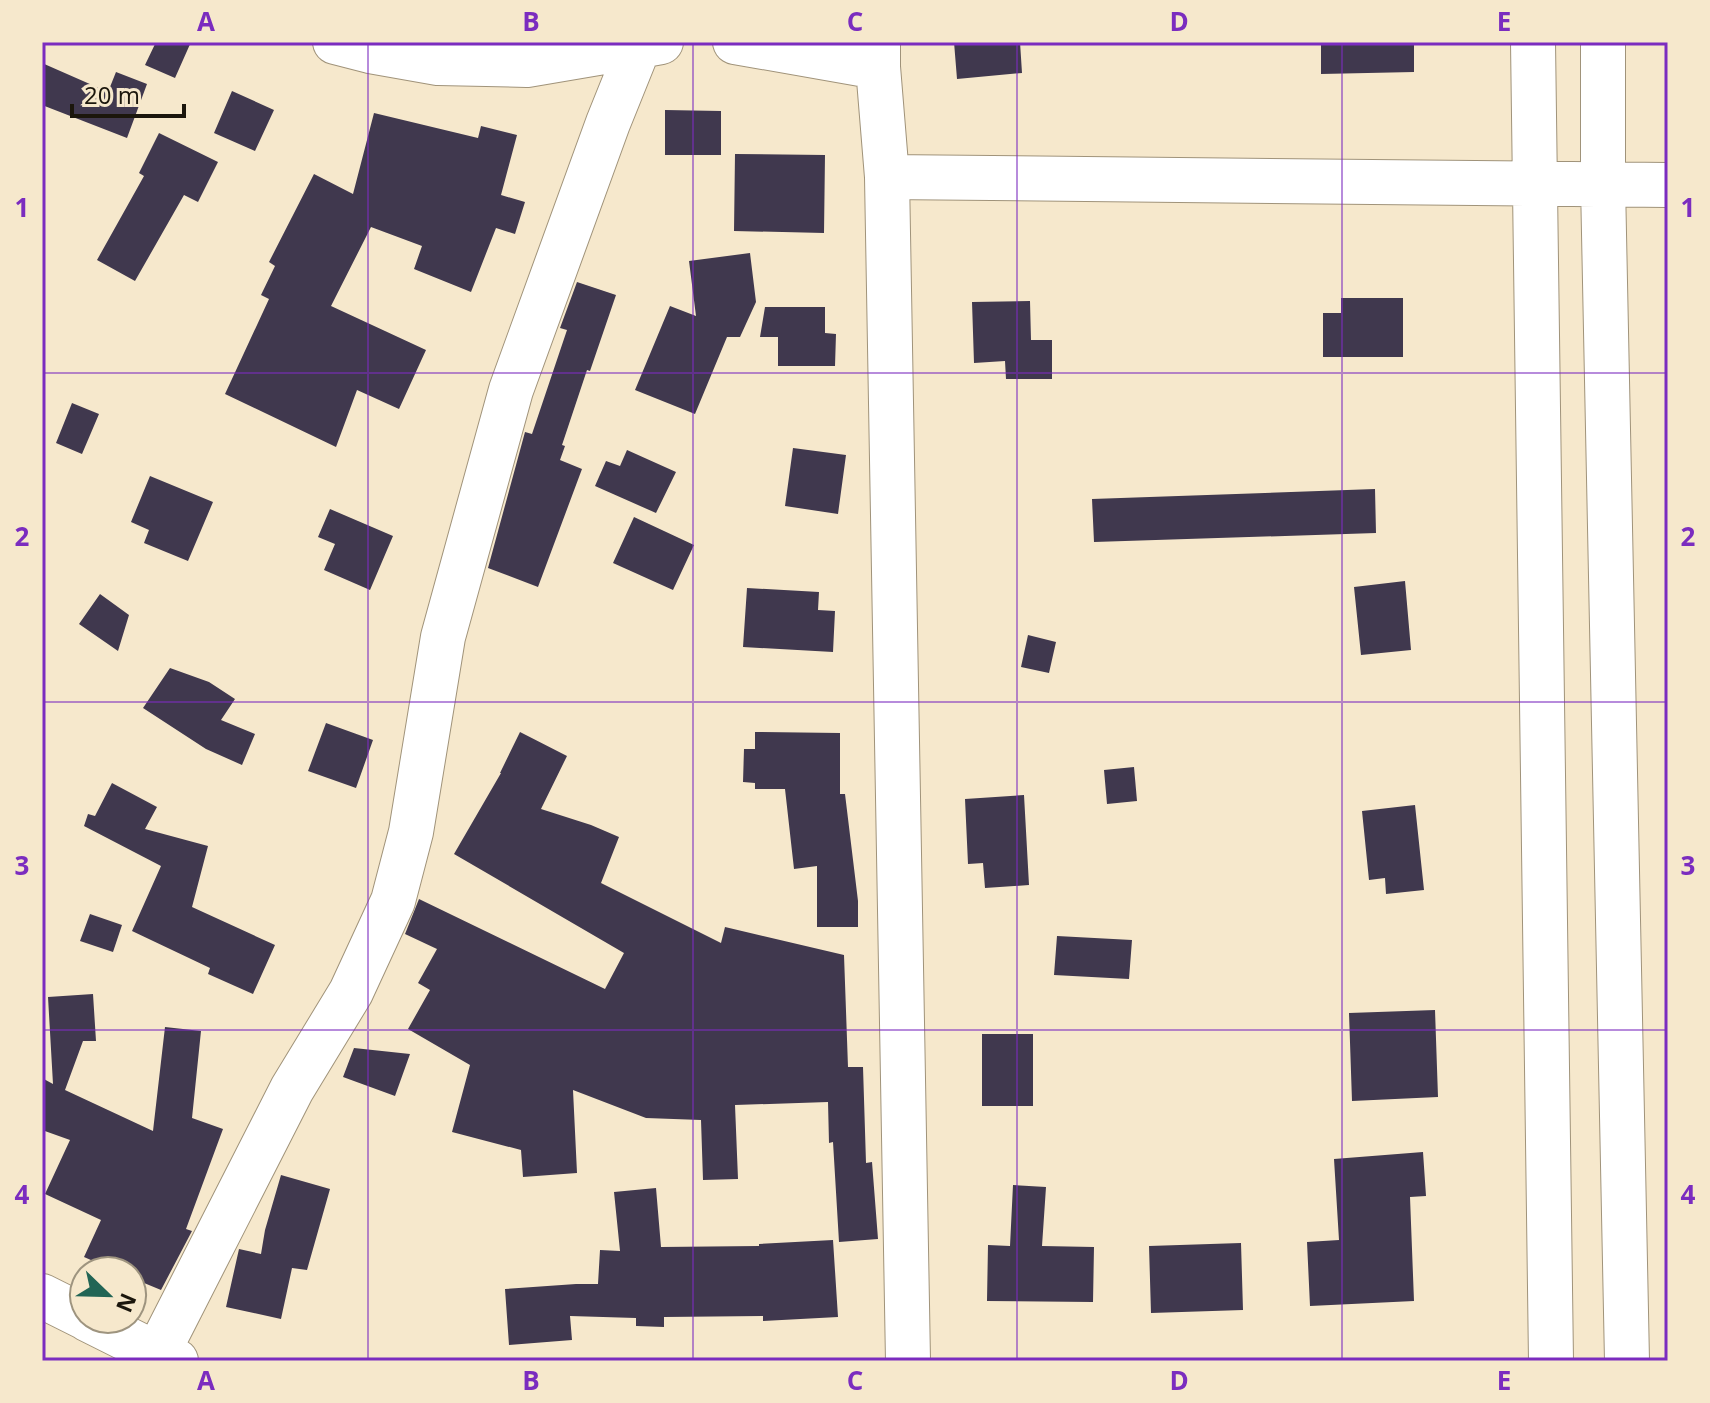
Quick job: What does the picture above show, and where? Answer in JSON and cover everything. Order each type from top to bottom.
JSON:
[{"type":"street","points":[[335,42],[438,63],[527,65],[650,44]]},
{"type":"street","points":[[735,42],[878,54],[887,177],[908,1361]]},
{"type":"street","points":[[1533,42],[1551,1361]]},
{"type":"street","points":[[1603,42],[1603,184],[1627,1361]]},
{"type":"street","points":[[120,1335],[166,1358],[292,1089],[351,992],[393,901],[411,832],[443,637],[511,390],[608,123],[650,44]]},
{"type":"street","points":[[887,177],[1668,185]]},
{"type":"street","points":[[42,1296],[68,1309]]},
{"type":"building","points":[[156,42],[191,42],[175,78],[145,65]]},
{"type":"building","points":[[954,42],[1020,42],[1022,73],[957,79]]},
{"type":"building","points":[[1321,42],[1414,42],[1414,72],[1321,74]]},
{"type":"building","points":[[42,63],[108,92],[116,72],[147,84],[127,138],[42,105]]},
{"type":"building","points":[[232,91],[274,110],[255,151],[214,133]]},
{"type":"building","points":[[665,110],[721,111],[721,155],[665,155]]},
{"type":"building","points":[[374,113],[478,138],[481,126],[517,135],[501,195],[525,202],[515,234],[496,228],[471,292],[414,269],[422,246],[371,227],[331,306],[426,350],[399,409],[357,390],[336,447],[225,394],[269,299],[261,295],[275,266],[269,262],[314,174],[353,194]]},
{"type":"building","points":[[159,133],[218,162],[198,202],[184,195],[135,281],[97,260],[144,176],[139,173]]},
{"type":"building","points":[[735,154],[825,155],[824,233],[734,231]]},
{"type":"building","points":[[750,253],[756,302],[740,337],[727,337],[695,414],[635,390],[670,306],[696,316],[689,261]]},
{"type":"building","points":[[577,282],[616,295],[562,445],[565,446],[560,460],[582,469],[538,587],[488,568],[525,432],[532,434],[567,330],[560,328]]},
{"type":"building","points":[[1341,298],[1403,298],[1403,357],[1323,357],[1323,313],[1341,313]]},
{"type":"building","points":[[1030,301],[1031,340],[1052,340],[1052,379],[1006,379],[1005,361],[974,363],[972,302]]},
{"type":"building","points":[[765,307],[825,307],[825,333],[836,334],[835,366],[778,366],[778,337],[760,337]]},
{"type":"building","points":[[72,403],[99,414],[82,454],[56,443]]},
{"type":"building","points":[[793,448],[846,455],[838,514],[785,506]]},
{"type":"building","points":[[627,450],[676,472],[656,513],[595,486],[606,461],[620,466]]},
{"type":"building","points":[[150,476],[213,502],[188,561],[144,543],[149,530],[131,522]]},
{"type":"building","points":[[1375,489],[1376,533],[1094,542],[1092,499]]},
{"type":"building","points":[[330,509],[393,536],[370,590],[324,570],[335,544],[318,537]]},
{"type":"building","points":[[634,517],[694,545],[673,590],[613,563]]},
{"type":"building","points":[[1405,581],[1411,650],[1361,655],[1354,587]]},
{"type":"building","points":[[747,588],[819,592],[818,610],[835,611],[833,652],[743,647]]},
{"type":"building","points":[[100,594],[129,615],[118,651],[79,624]]},
{"type":"building","points":[[1028,635],[1056,642],[1049,673],[1021,667]]},
{"type":"building","points":[[170,668],[209,682],[235,699],[221,720],[255,734],[242,765],[206,749],[143,708]]},
{"type":"building","points":[[326,723],[373,740],[356,788],[308,771]]},
{"type":"building","points":[[520,732],[567,756],[541,809],[619,837],[601,883],[721,943],[725,927],[844,955],[848,1067],[863,1067],[866,1163],[872,1162],[878,1239],[839,1242],[828,1102],[735,1105],[738,1179],[703,1180],[701,1120],[646,1118],[573,1090],[577,1173],[523,1177],[521,1150],[452,1132],[470,1065],[408,1029],[430,990],[418,983],[437,949],[405,934],[419,899],[605,989],[624,953],[454,854],[501,773]]},
{"type":"building","points":[[755,732],[840,733],[840,794],[845,794],[858,901],[858,927],[817,927],[817,866],[794,869],[785,789],[755,789],[755,783],[743,782],[744,749],[755,749]]},
{"type":"building","points":[[1134,767],[1137,801],[1107,804],[1104,770]]},
{"type":"building","points":[[112,783],[157,807],[145,829],[208,846],[192,907],[275,945],[253,994],[208,974],[210,968],[132,931],[161,866],[84,826],[88,814],[95,816]]},
{"type":"building","points":[[1024,795],[1029,885],[985,888],[983,863],[968,864],[965,799]]},
{"type":"building","points":[[1415,805],[1424,890],[1386,894],[1385,878],[1369,880],[1362,811]]},
{"type":"building","points":[[90,914],[122,925],[113,952],[80,941]]},
{"type":"building","points":[[1057,936],[1132,940],[1129,979],[1054,975]]},
{"type":"building","points":[[93,994],[96,1041],[83,1041],[65,1090],[153,1131],[165,1027],[201,1031],[192,1118],[223,1129],[186,1229],[192,1231],[161,1290],[148,1285],[148,1255],[85,1255],[101,1220],[45,1194],[70,1140],[42,1130],[42,1078],[53,1084],[48,997]]},
{"type":"building","points":[[1435,1010],[1438,1097],[1352,1101],[1349,1013]]},
{"type":"building","points":[[982,1034],[1033,1034],[1033,1106],[982,1106]]},
{"type":"building","points":[[354,1048],[410,1054],[395,1096],[343,1077]]},
{"type":"building","points":[[1423,1152],[1426,1196],[1410,1197],[1414,1301],[1310,1306],[1307,1242],[1339,1240],[1334,1159]]},
{"type":"building","points":[[281,1175],[330,1189],[307,1270],[292,1268],[281,1319],[226,1307],[239,1249],[261,1254]]},
{"type":"building","points":[[1013,1185],[1046,1187],[1042,1246],[1094,1247],[1093,1302],[987,1301],[988,1245],[1010,1246]]},
{"type":"building","points":[[656,1188],[661,1247],[759,1246],[833,1240],[838,1317],[763,1321],[763,1316],[664,1317],[664,1327],[636,1326],[636,1318],[570,1316],[572,1340],[509,1345],[505,1289],[598,1284],[600,1250],[620,1251],[614,1192]]},
{"type":"building","points":[[1241,1243],[1243,1310],[1151,1313],[1149,1246]]}]
